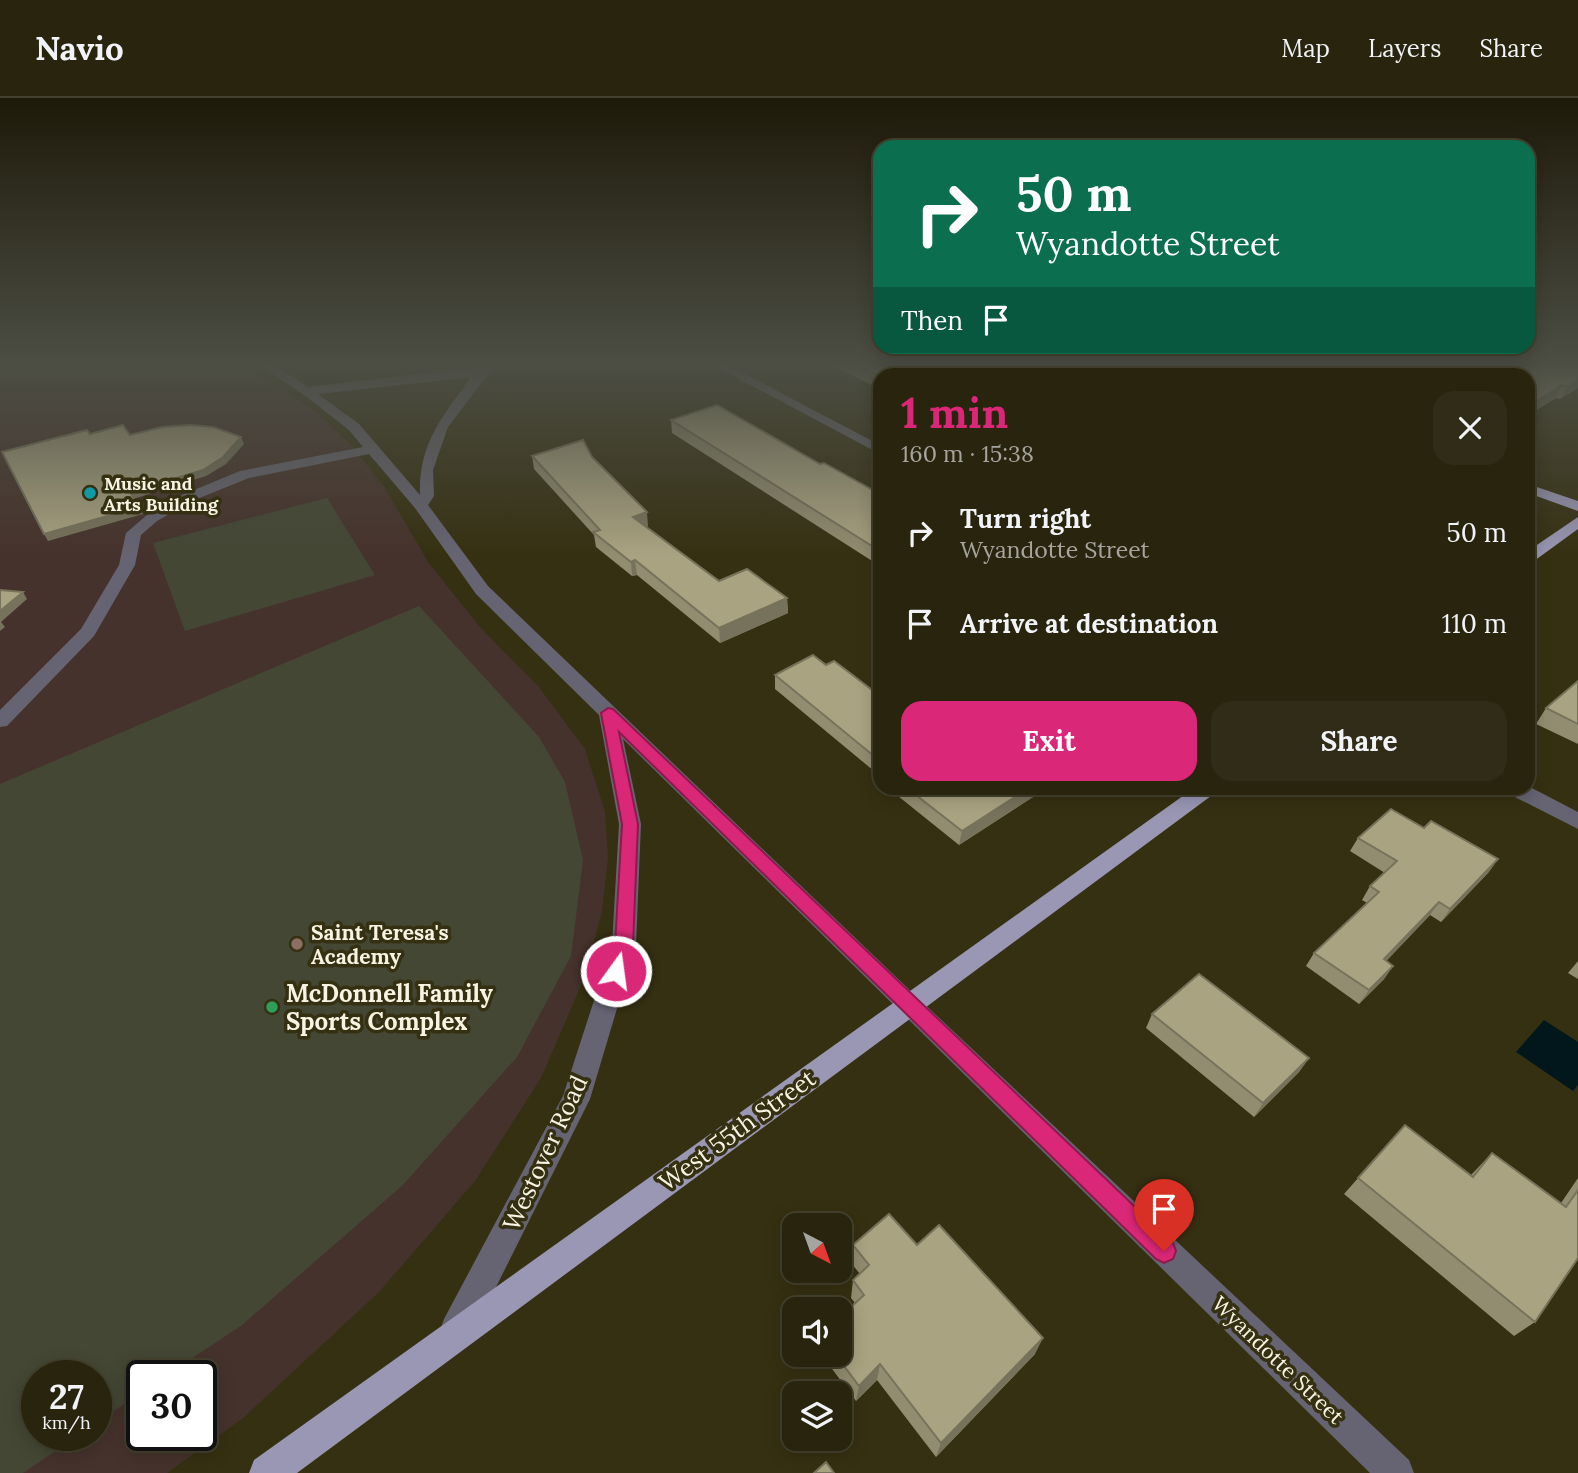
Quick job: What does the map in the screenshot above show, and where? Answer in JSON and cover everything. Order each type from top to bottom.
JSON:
[{"type":"main road","points":[[1535,491],[1578,506]]},
{"type":"main road","points":[[1535,553],[1578,522]]},
{"type":"main road","name":"West 55th Street","points":[[267,1473],[1198,795]]},
{"type":"street","name":"Wyandotte Street","points":[[356,429],[420,505],[482,590],[909,1006],[1396,1473]]},
{"type":"street","points":[[420,505],[427,496],[426,470],[440,429]]},
{"type":"street","points":[[841,429],[873,446]]},
{"type":"street","points":[[0,721],[88,632],[127,565],[131,539],[141,526],[187,498],[244,474],[373,449]]},
{"type":"street","name":"Westover Road","points":[[454,1336],[576,1099],[624,945],[630,824],[608,713]]},
{"type":"street","points":[[1528,795],[1578,821]]},
{"type":"shaded area","name":"McDonnell Family Sports Complex","points":[[0,429],[334,429],[351,445],[385,488],[428,562],[479,626],[538,686],[585,749],[605,812],[608,857],[602,911],[585,976],[541,1078],[475,1181],[379,1292],[243,1418],[217,1437],[217,1360],[126,1360],[126,1451],[197,1451],[167,1473],[0,1473]]},
{"type":"green space","points":[[327,498],[375,575],[185,631],[153,543]]},
{"type":"green space","name":"McDonnell Family Sports Complex","points":[[419,606],[539,737],[565,782],[583,860],[571,956],[517,1057],[403,1185],[242,1325],[190,1360],[126,1360],[126,1403],[112,1412],[112,1360],[21,1360],[21,1451],[55,1451],[23,1473],[0,1473],[0,784]]},
{"type":"water","points":[[1544,1020],[1578,1042],[1578,1085],[1573,1091],[1516,1052]]},
{"type":"building","name":"Music and Arts Building","points":[[108,429],[126,429],[130,435],[153,429],[219,429],[241,437],[223,457],[203,470],[130,492],[139,507],[44,534],[2,452],[87,430],[90,434]]},
{"type":"building","points":[[686,429],[759,429],[873,490],[873,547]]},
{"type":"building","points":[[583,440],[592,457],[647,512],[633,517],[719,581],[747,569],[787,598],[719,628],[635,560],[631,562],[593,532],[600,530],[532,456]]},
{"type":"building","points":[[0,590],[23,592],[0,611]]},
{"type":"building","points":[[813,655],[826,665],[834,661],[873,691],[873,755],[775,675]]},
{"type":"building","points":[[1578,681],[1578,724],[1546,708]]},
{"type":"building","points":[[916,795],[1018,795],[962,831]]},
{"type":"building","points":[[1391,809],[1424,828],[1431,821],[1498,859],[1450,909],[1439,902],[1384,959],[1393,966],[1369,990],[1314,953],[1379,892],[1370,886],[1397,861],[1358,838]]},
{"type":"building","points":[[1199,974],[1309,1058],[1263,1103],[1152,1014]]},
{"type":"building","points":[[1405,1125],[1473,1177],[1492,1153],[1566,1207],[1578,1190],[1578,1258],[1535,1322],[1358,1178]]},
{"type":"building","points":[[889,1214],[917,1245],[939,1225],[1043,1338],[941,1443],[880,1364],[859,1386],[845,1367],[852,1367],[852,1306],[864,1295],[853,1280],[869,1265],[853,1245]]},
{"type":"building","points":[[826,1462],[834,1473],[814,1473]]},
{"type":"place","name":"Music and Arts Building","points":[[90,493]]},
{"type":"place","name":"Saint Teresa's Academy","points":[[297,944]]},
{"type":"place","name":"McDonnell Family Sports Complex","points":[[272,1007]]},
{"type":"route","points":[[616,971],[624,945],[630,824],[608,713],[1164,1251]]}]
